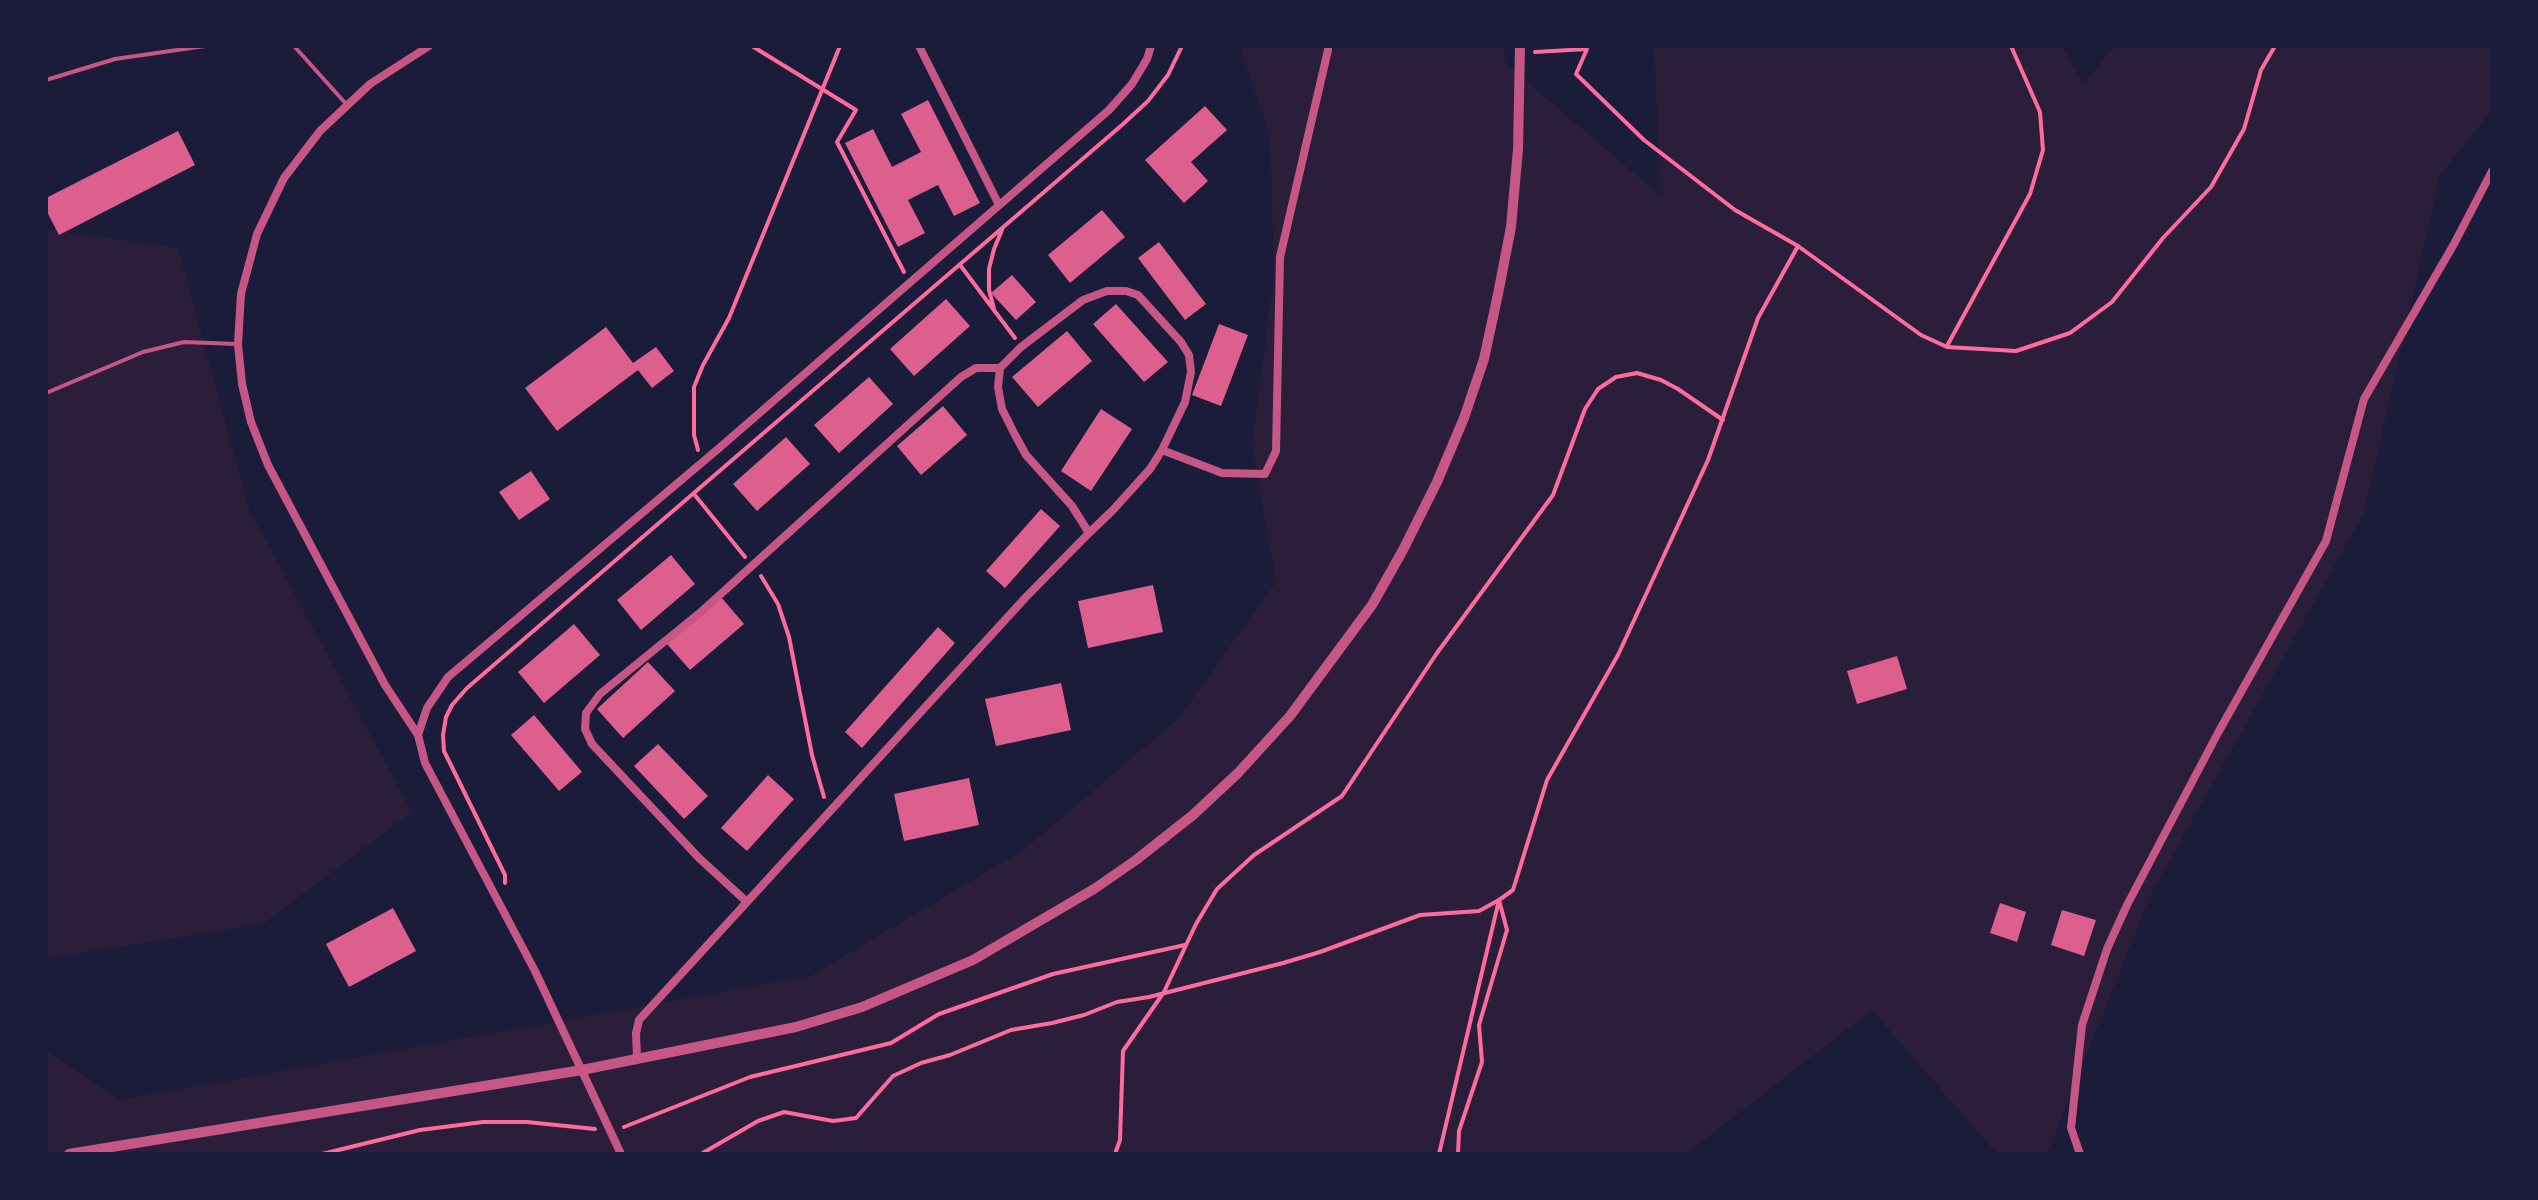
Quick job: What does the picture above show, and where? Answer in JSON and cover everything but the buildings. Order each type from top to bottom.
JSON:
[{"type":"street","points":[[429,46],[370,84],[320,131],[284,178],[257,234],[241,294],[238,344],[242,384],[251,422],[268,465],[385,685],[418,735],[425,763],[503,912],[621,1154]]},
{"type":"street","points":[[919,46],[999,205]]},
{"type":"street","points":[[418,735],[427,708],[448,677],[1109,110],[1132,84],[1151,46]]},
{"type":"street","points":[[69,1154],[582,1070],[809,1023],[862,1007],[973,960],[1094,889],[1136,860],[1193,815],[1238,773],[1290,716],[1337,654],[1387,578],[1437,482],[1484,359],[1511,227],[1520,127],[1520,48]]},
{"type":"street","points":[[1162,450],[1222,473],[1237,474],[1265,474],[1276,451],[1280,257],[1328,50]]},
{"type":"street","points":[[2080,1154],[2071,1128],[2082,1025],[2107,949],[2212,744],[2326,541],[2364,399],[2454,244],[2492,171]]},
{"type":"street","points":[[637,1057],[639,1020],[1026,597],[1089,533],[1150,469],[1185,402],[1191,372],[1189,355],[1138,295],[1126,291],[1107,291],[1083,300],[1021,347],[1000,368],[998,387],[1002,409],[1014,433],[1026,455],[1072,506],[1089,533]]},
{"type":"street","points":[[747,902],[699,858],[592,744],[585,729],[586,713],[600,694],[702,611],[961,377],[976,368],[1000,368]]},
{"type":"lane","points":[[46,80],[115,59],[205,46]]},
{"type":"lane","points":[[294,46],[347,105]]},
{"type":"lane","points":[[46,393],[143,352],[184,342],[238,344]]},
{"type":"path","points":[[752,46],[856,110],[837,142],[910,283]]},
{"type":"path","points":[[705,484],[694,435],[694,387],[741,290],[840,46]]},
{"type":"path","points":[[503,912],[505,875],[444,751],[446,717],[452,705],[467,688],[1148,101],[1168,75],[1182,46]]},
{"type":"path","points":[[1947,347],[2030,194],[2043,150],[2040,112],[2011,46]]},
{"type":"path","points":[[1588,48],[1576,74],[1644,140],[1735,210],[1798,246],[1921,335],[1947,347],[2016,351],[2070,333],[2112,302],[2163,238],[2211,187],[2244,129],[2261,70],[2275,46]]},
{"type":"path","points":[[1520,48],[1545,54],[1588,48]]},
{"type":"path","points":[[994,309],[989,290],[989,269],[1004,227],[999,205]]},
{"type":"path","points":[[701,1154],[758,1121],[784,1112],[833,1121],[856,1118],[893,1076],[1011,1030],[1063,1020],[1117,1002],[1320,952],[1420,915],[1479,911],[1513,890],[1547,780],[1618,655],[1708,460],[1758,318],[1798,246]]},
{"type":"path","points":[[960,265],[1021,347]]},
{"type":"path","points":[[1115,1154],[1120,1140],[1123,1051],[1164,992],[1185,945],[1217,889],[1254,855],[1342,796],[1437,653],[1553,495],[1585,409],[1598,389],[1616,377],[1637,373],[1678,389],[1723,420]]},
{"type":"path","points":[[694,494],[764,581],[782,615],[812,755],[830,811]]},
{"type":"path","points":[[1439,1154],[1499,900]]},
{"type":"path","points":[[1458,1154],[1459,1131],[1482,1062],[1479,1025],[1507,930],[1499,900]]},
{"type":"path","points":[[322,1154],[420,1130],[483,1122],[527,1122],[610,1131],[750,1077],[891,1043],[939,1014],[1053,974],[1185,945]]},
{"type":"shaded area","points":[[1245,46],[1504,46],[1505,63],[1661,196],[1654,46],[2062,46],[2083,84],[2115,46],[2492,46],[2492,110],[2440,175],[2364,513],[2151,894],[2047,1154],[1997,1154],[1872,1010],[1686,1154],[46,1154],[46,1051],[120,1100],[811,976],[1025,849],[1179,718],[1276,582],[1252,444],[1274,276],[1270,136],[1240,49]]},
{"type":"shaded area","points":[[46,229],[178,248],[249,509],[412,812],[263,924],[49,958],[46,966]]}]
